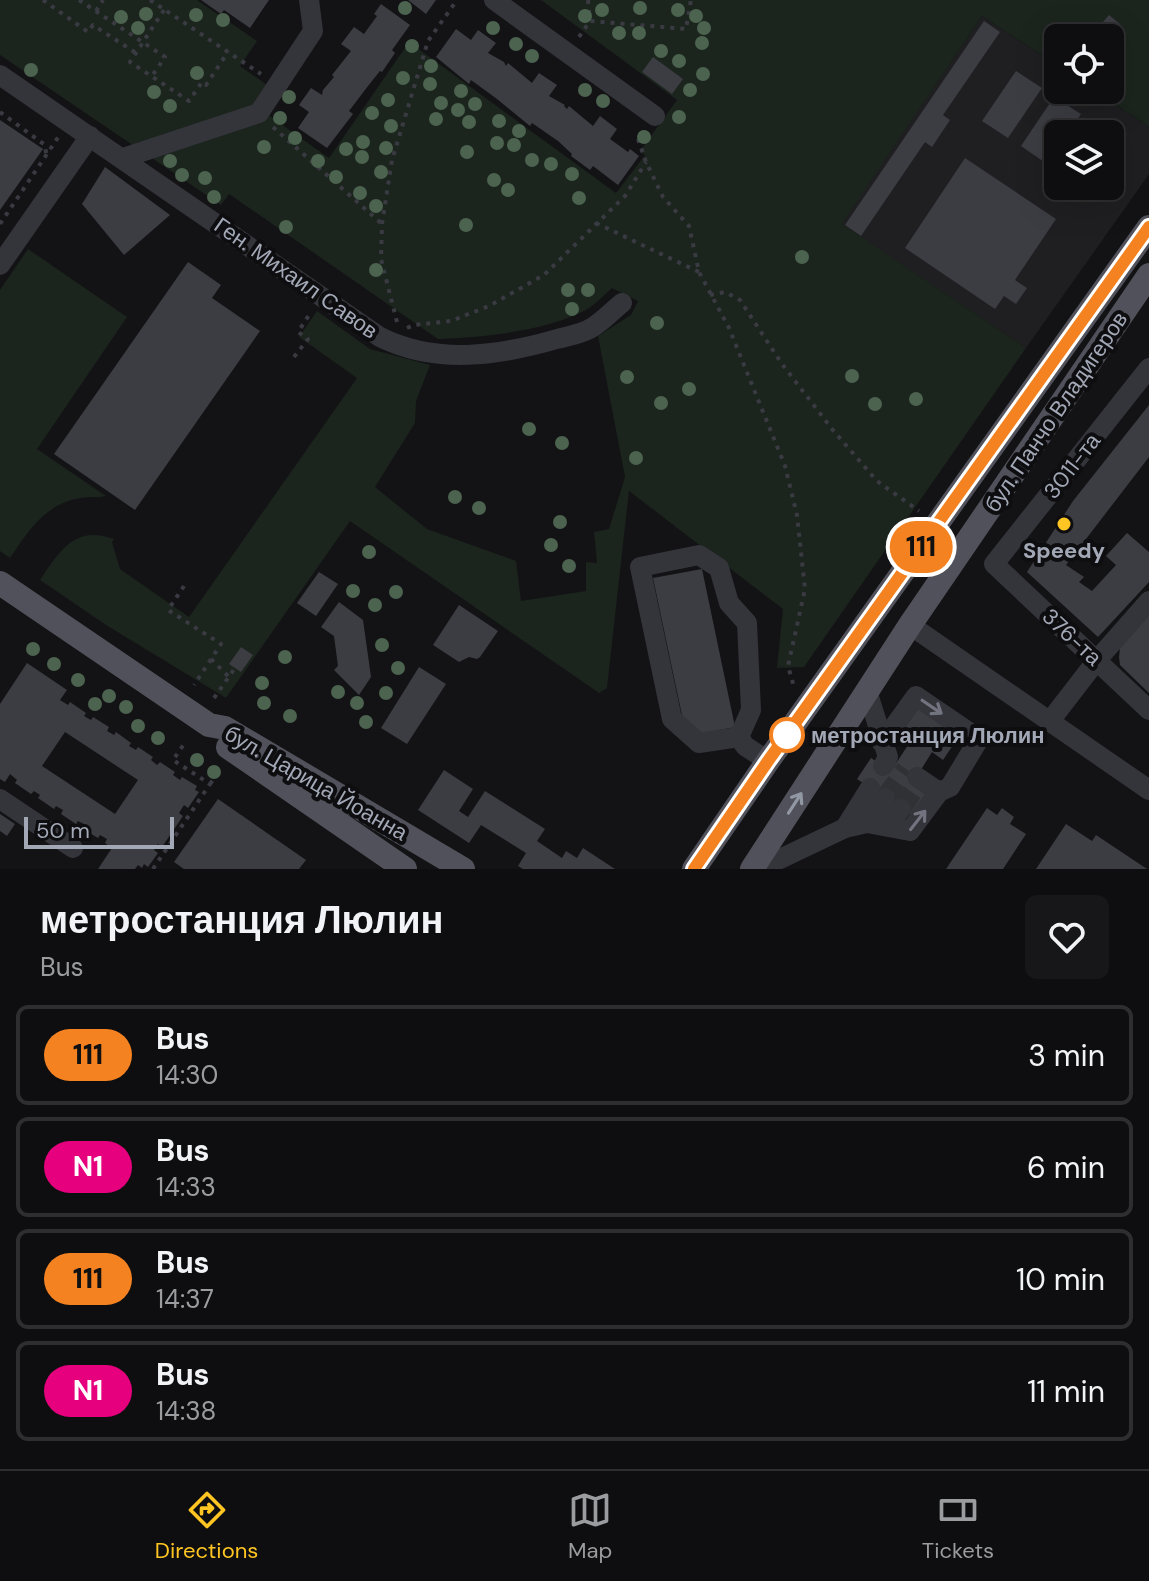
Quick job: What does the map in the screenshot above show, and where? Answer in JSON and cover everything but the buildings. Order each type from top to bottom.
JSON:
[{"type":"main road","name":"бул. Панчо Владигеров","points":[[694,869],[1149,227]]},
{"type":"main road","name":"бул. Панчо Владигеров","points":[[752,869],[910,625],[1149,275]]},
{"type":"main road","name":"бул. Царица Йоанна","points":[[4,593],[209,725],[225,728],[463,869]]},
{"type":"main road","name":"бул. Царица Йоанна","points":[[209,725],[216,740],[405,869]]},
{"type":"street","points":[[123,158],[259,113],[313,31],[309,0]]},
{"type":"street","points":[[494,0],[655,116]]},
{"type":"street","name":"Ген. Михаил Савов","points":[[0,75],[380,337],[430,354],[479,355],[546,342],[590,329],[622,303]]},
{"type":"street","points":[[0,265],[90,136]]},
{"type":"street","name":"3011-та","points":[[994,564],[1149,368]]},
{"type":"street","points":[[699,555],[719,568],[729,603],[747,623],[751,710],[739,737],[699,743],[672,719],[640,567],[699,555]]},
{"type":"street","name":"376-та","points":[[994,564],[1149,710]]},
{"type":"street","points":[[1050,721],[1097,660],[1149,601]]},
{"type":"street","points":[[910,625],[1149,790]]},
{"type":"street","points":[[867,691],[887,757],[916,696],[979,739],[950,787],[939,792],[910,831],[886,805]]},
{"type":"street","points":[[739,737],[745,746],[768,761]]},
{"type":"street","points":[[919,780],[939,792]]},
{"type":"street","points":[[0,799],[73,848]]},
{"type":"street","points":[[845,828],[867,823],[886,805]]},
{"type":"street","points":[[759,869],[886,805]]},
{"type":"path","points":[[43,0],[88,32],[93,25],[136,53]]},
{"type":"path","points":[[79,0],[165,57],[152,76]]},
{"type":"path","points":[[96,11],[103,0]]},
{"type":"path","points":[[150,0],[277,85]]},
{"type":"path","points":[[457,0],[428,41],[392,160],[382,224],[381,259],[396,310],[398,332],[414,325],[451,321],[489,306],[544,275],[625,196],[646,162]]},
{"type":"path","points":[[568,54],[590,21],[588,0]]},
{"type":"path","points":[[590,21],[686,29],[691,0]]},
{"type":"path","points":[[164,10],[130,62],[189,101],[202,82],[206,85],[228,52]]},
{"type":"path","points":[[110,36],[118,25]]},
{"type":"path","points":[[0,112],[45,145],[47,155]]},
{"type":"path","points":[[259,113],[382,224]]},
{"type":"path","points":[[655,116],[638,139],[646,162],[663,197],[689,226],[699,272],[729,328],[785,466],[797,515],[805,589],[788,666],[794,687]]},
{"type":"path","points":[[0,224],[62,128]]},
{"type":"path","points":[[596,223],[699,272]]},
{"type":"path","points":[[710,295],[725,292],[740,300],[782,364],[832,429],[877,481],[919,511]]},
{"type":"path","points":[[294,357],[308,339],[298,332],[322,296]]},
{"type":"path","points":[[184,586],[168,610],[221,644],[194,685]]},
{"type":"path","points":[[211,659],[229,677]]},
{"type":"path","points":[[214,698],[235,668]]},
{"type":"path","points":[[184,744],[173,760],[210,784]]},
{"type":"path","points":[[153,869],[221,769]]},
{"type":"shaded area","points":[[0,0],[197,0],[257,41],[240,66],[270,87],[257,107],[329,158],[409,42],[616,193],[645,155],[640,151],[677,100],[541,0],[1149,0],[1149,127],[1115,104],[1124,104],[1124,24],[1044,24],[1044,57],[982,16],[842,224],[1026,348],[804,667],[777,668],[783,609],[629,491],[607,688],[599,693],[350,521],[226,698],[106,625],[40,580],[54,559],[78,538],[88,535],[114,539],[112,542],[120,569],[189,617],[357,378],[299,337],[317,311],[370,349],[430,365],[416,401],[415,423],[375,487],[427,529],[516,561],[521,601],[586,591],[586,562],[597,563],[594,532],[609,529],[625,477],[598,336],[631,315],[638,301],[612,288],[586,310],[567,319],[531,329],[438,339],[229,194],[221,205],[0,55]]},
{"type":"shaded area","points":[[982,16],[1044,57],[1044,104],[1115,104],[1149,127],[1149,174],[1026,348],[841,224]]},
{"type":"shaded area","points":[[28,249],[127,317],[37,449],[106,496],[69,501],[48,512],[31,528],[10,558],[0,551],[0,290]]},
{"type":"tunnel","points":[[885,798],[906,769]]},
{"type":"tunnel","points":[[901,809],[918,784]]},
{"type":"bus line","name":"111","points":[[694,869],[1149,227]]},
{"type":"place","name":"Speedy","points":[[1064,524]]},
{"type":"place","name":"метростанция Люлин","points":[[787,735]]}]
